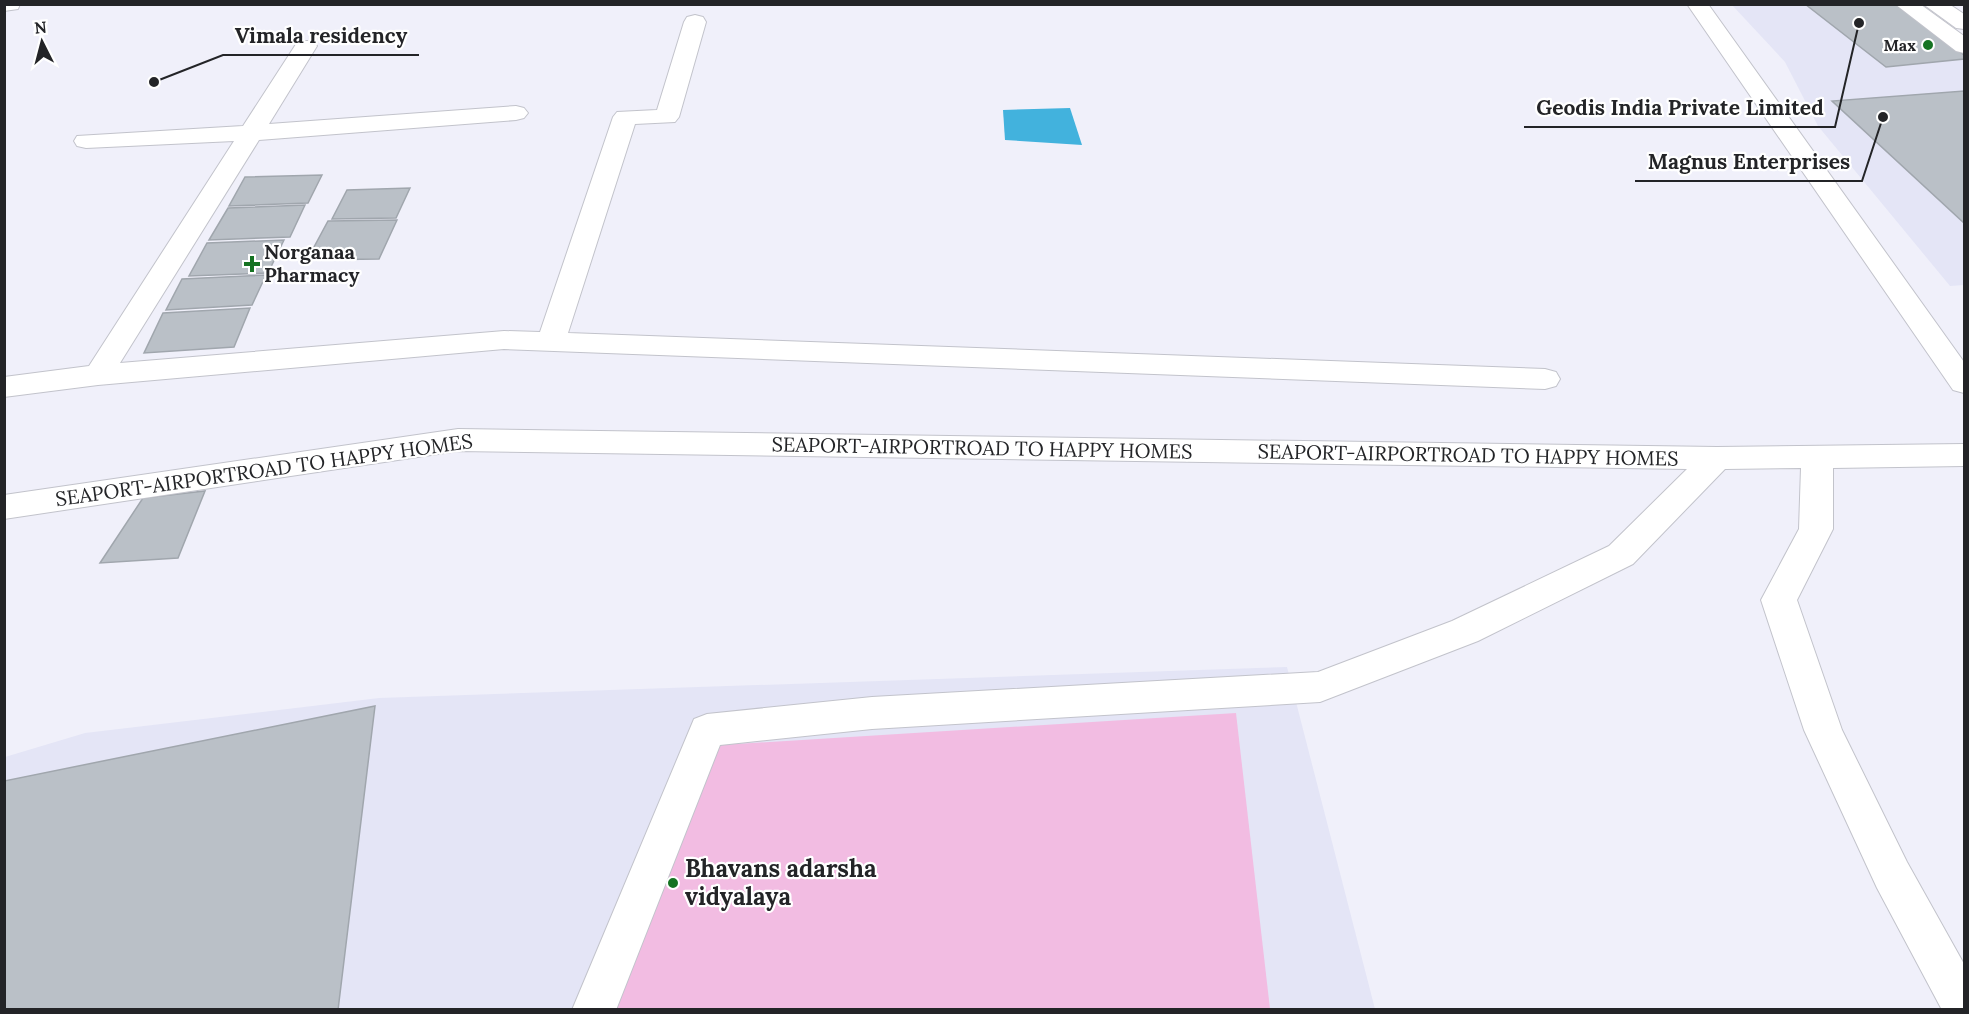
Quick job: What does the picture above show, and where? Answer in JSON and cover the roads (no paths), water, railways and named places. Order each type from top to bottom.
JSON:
[{"type":"street","points":[[4,5],[10,4]]},
{"type":"street","points":[[1697,4],[1965,382]]},
{"type":"street","points":[[1905,4],[1965,46]]},
{"type":"street","points":[[1933,4],[1965,23]]},
{"type":"street","points":[[551,342],[625,117],[667,117],[695,22]]},
{"type":"street","points":[[98,375],[306,45]]},
{"type":"street","points":[[86,141],[249,133],[516,113]]},
{"type":"street","points":[[4,387],[98,375],[504,340],[1545,380]]},
{"type":"street","name":"SEAPORT-AIRPORTROAD TO HAPPY HOMES","points":[[4,507],[458,440],[1717,458],[1965,455]]},
{"type":"street","points":[[1817,457],[1816,529],[1779,600],[1823,730],[1892,875],[1965,1006]]},
{"type":"street","points":[[594,1010],[707,730],[872,713],[1320,687],[1465,631],[1621,555],[1717,458]]},
{"type":"water","points":[[1070,108],[1082,145],[1005,140],[1003,110]]},
{"type":"place","name":"Geodis India Private Limited","points":[[1859,23]]},
{"type":"place","name":"Max","points":[[1928,45]]},
{"type":"place","name":"Vimala residency","points":[[154,82]]},
{"type":"place","name":"Magnus Enterprises","points":[[1883,117]]},
{"type":"place","name":"Norganaa Pharmacy","points":[[252,264]]},
{"type":"place","name":"Bhavans adarsha vidyalaya","points":[[673,883]]}]
